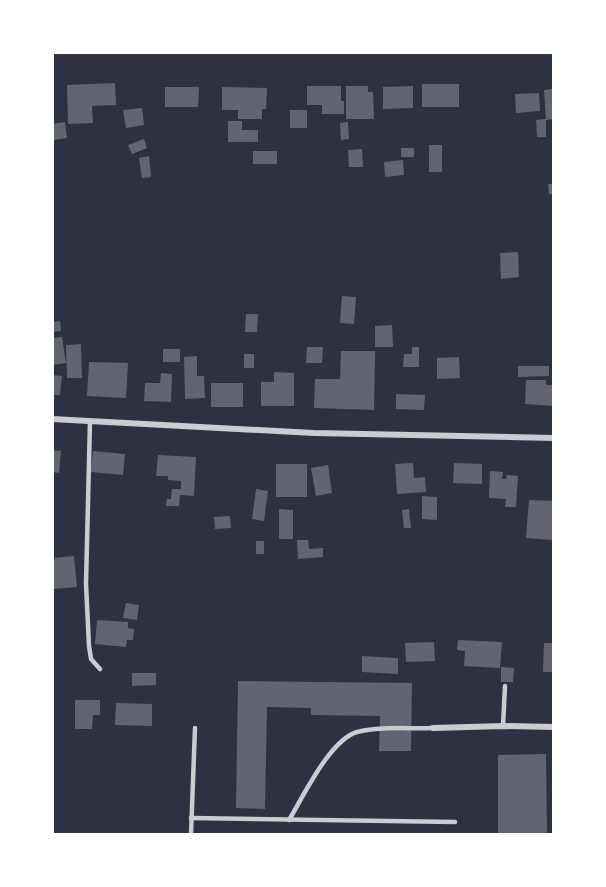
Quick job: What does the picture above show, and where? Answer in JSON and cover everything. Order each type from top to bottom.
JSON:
[{"type":"street","points":[[52,419],[314,433],[554,438]]},
{"type":"street","points":[[433,729],[503,726],[554,727]]},
{"type":"lane","points":[[90,421],[86,584],[88,646],[91,659],[100,669]]},
{"type":"lane","points":[[503,726],[505,686]]},
{"type":"lane","points":[[191,834],[195,728]]},
{"type":"lane","points":[[289,819],[330,753],[342,740],[357,733],[373,730],[433,729]]},
{"type":"lane","points":[[191,818],[455,822]]},
{"type":"building","points":[[115,83],[116,105],[92,106],[93,123],[68,124],[67,85]]},
{"type":"building","points":[[422,84],[459,84],[459,107],[422,107]]},
{"type":"building","points":[[307,86],[341,86],[344,114],[322,114],[322,105],[307,105]]},
{"type":"building","points":[[346,86],[368,86],[368,92],[373,92],[374,119],[346,119]]},
{"type":"building","points":[[413,86],[413,108],[383,109],[383,87]]},
{"type":"building","points":[[165,87],[199,87],[198,107],[165,107]]},
{"type":"building","points":[[222,87],[267,88],[266,109],[262,109],[262,119],[238,119],[238,110],[222,110]]},
{"type":"building","points":[[552,89],[554,119],[546,120],[544,90]]},
{"type":"building","points":[[539,93],[540,111],[516,113],[515,94]]},
{"type":"building","points":[[142,108],[144,125],[126,128],[123,110]]},
{"type":"building","points":[[290,110],[307,110],[307,128],[290,128]]},
{"type":"building","points":[[546,119],[546,137],[537,137],[536,120]]},
{"type":"building","points":[[228,121],[242,121],[242,130],[258,130],[258,142],[228,142]]},
{"type":"building","points":[[65,122],[67,138],[54,140],[52,124]]},
{"type":"building","points":[[348,122],[349,139],[341,140],[340,123]]},
{"type":"building","points":[[144,139],[147,148],[132,154],[128,145]]},
{"type":"building","points":[[429,145],[442,145],[442,172],[429,172]]},
{"type":"building","points":[[401,148],[414,148],[414,157],[401,157]]},
{"type":"building","points":[[362,149],[363,167],[349,167],[348,150]]},
{"type":"building","points":[[253,151],[277,151],[277,164],[253,164]]},
{"type":"building","points":[[149,156],[151,177],[142,178],[139,158]]},
{"type":"building","points":[[403,160],[404,175],[385,177],[384,162]]},
{"type":"building","points":[[548,184],[554,184],[554,194],[549,194]]},
{"type":"building","points":[[518,252],[519,277],[501,279],[500,253]]},
{"type":"building","points":[[342,296],[356,297],[354,324],[340,323]]},
{"type":"building","points":[[246,314],[258,314],[257,332],[245,332]]},
{"type":"building","points":[[60,321],[61,331],[52,332],[52,322]]},
{"type":"building","points":[[392,325],[393,347],[375,347],[375,326]]},
{"type":"building","points":[[62,337],[66,363],[52,365],[52,338]]},
{"type":"building","points":[[81,344],[82,378],[67,378],[66,345]]},
{"type":"building","points":[[307,347],[323,347],[322,363],[306,363]]},
{"type":"building","points":[[412,347],[419,347],[419,367],[403,367],[404,354],[412,354]]},
{"type":"building","points":[[163,349],[180,349],[180,362],[163,362]]},
{"type":"building","points":[[341,351],[375,351],[374,410],[314,408],[315,379],[340,379]]},
{"type":"building","points":[[244,354],[254,354],[254,368],[244,368]]},
{"type":"building","points":[[197,356],[197,376],[204,376],[205,398],[185,399],[184,357]]},
{"type":"building","points":[[459,357],[460,378],[437,379],[437,358]]},
{"type":"building","points":[[89,362],[128,363],[126,398],[87,396]]},
{"type":"building","points":[[518,366],[549,366],[549,376],[518,377]]},
{"type":"building","points":[[274,372],[294,373],[294,406],[261,406],[261,382],[274,382]]},
{"type":"building","points":[[161,373],[172,374],[171,402],[144,401],[145,383],[160,383]]},
{"type":"building","points":[[52,375],[62,376],[60,395],[52,395]]},
{"type":"building","points":[[526,380],[546,380],[546,385],[554,385],[554,406],[525,404]]},
{"type":"building","points":[[211,383],[243,383],[243,407],[211,407]]},
{"type":"building","points":[[396,394],[425,395],[424,410],[396,409]]},
{"type":"building","points":[[52,450],[61,451],[59,473],[52,472]]},
{"type":"building","points":[[93,451],[125,454],[123,475],[91,472]]},
{"type":"building","points":[[158,455],[196,457],[194,496],[180,495],[179,506],[166,506],[167,499],[171,499],[172,489],[181,489],[181,481],[168,480],[168,476],[156,476]]},
{"type":"building","points":[[413,463],[414,478],[425,477],[426,492],[397,494],[395,464]]},
{"type":"building","points":[[454,463],[482,464],[482,484],[453,483]]},
{"type":"building","points":[[276,464],[307,464],[307,497],[276,497]]},
{"type":"building","points":[[328,465],[332,493],[316,496],[311,468]]},
{"type":"building","points":[[490,471],[503,472],[502,479],[506,479],[507,475],[518,476],[516,507],[505,507],[506,499],[489,498]]},
{"type":"building","points":[[256,489],[268,491],[264,521],[252,519]]},
{"type":"building","points":[[422,496],[437,497],[437,520],[422,519]]},
{"type":"building","points":[[529,500],[554,501],[552,540],[526,538]]},
{"type":"building","points":[[279,509],[293,510],[293,539],[279,539]]},
{"type":"building","points":[[409,509],[411,528],[404,528],[402,510]]},
{"type":"building","points":[[230,516],[231,528],[215,529],[214,517]]},
{"type":"building","points":[[297,540],[308,540],[309,549],[323,548],[323,557],[298,559]]},
{"type":"building","points":[[256,541],[264,541],[264,554],[256,554]]},
{"type":"building","points":[[74,556],[77,587],[52,589],[52,558]]},
{"type":"building","points":[[126,603],[139,605],[137,620],[123,618]]},
{"type":"building","points":[[97,620],[128,622],[128,628],[134,629],[133,640],[127,640],[126,647],[95,644]]},
{"type":"building","points":[[458,640],[502,642],[500,668],[464,666],[465,651],[457,650]]},
{"type":"building","points":[[434,642],[435,661],[406,662],[405,643]]},
{"type":"building","points":[[544,643],[554,643],[554,672],[543,672]]},
{"type":"building","points":[[362,656],[398,658],[398,674],[362,672]]},
{"type":"building","points":[[501,667],[514,668],[513,682],[501,682]]},
{"type":"building","points":[[132,673],[156,673],[156,685],[132,686]]},
{"type":"building","points":[[238,681],[412,683],[411,751],[379,751],[380,716],[311,715],[311,708],[267,707],[265,809],[236,808]]},
{"type":"building","points":[[75,700],[100,700],[100,715],[93,715],[92,729],[75,729]]},
{"type":"building","points":[[116,703],[152,704],[152,726],[115,725]]},
{"type":"building","points":[[546,754],[547,834],[498,834],[498,755]]}]
